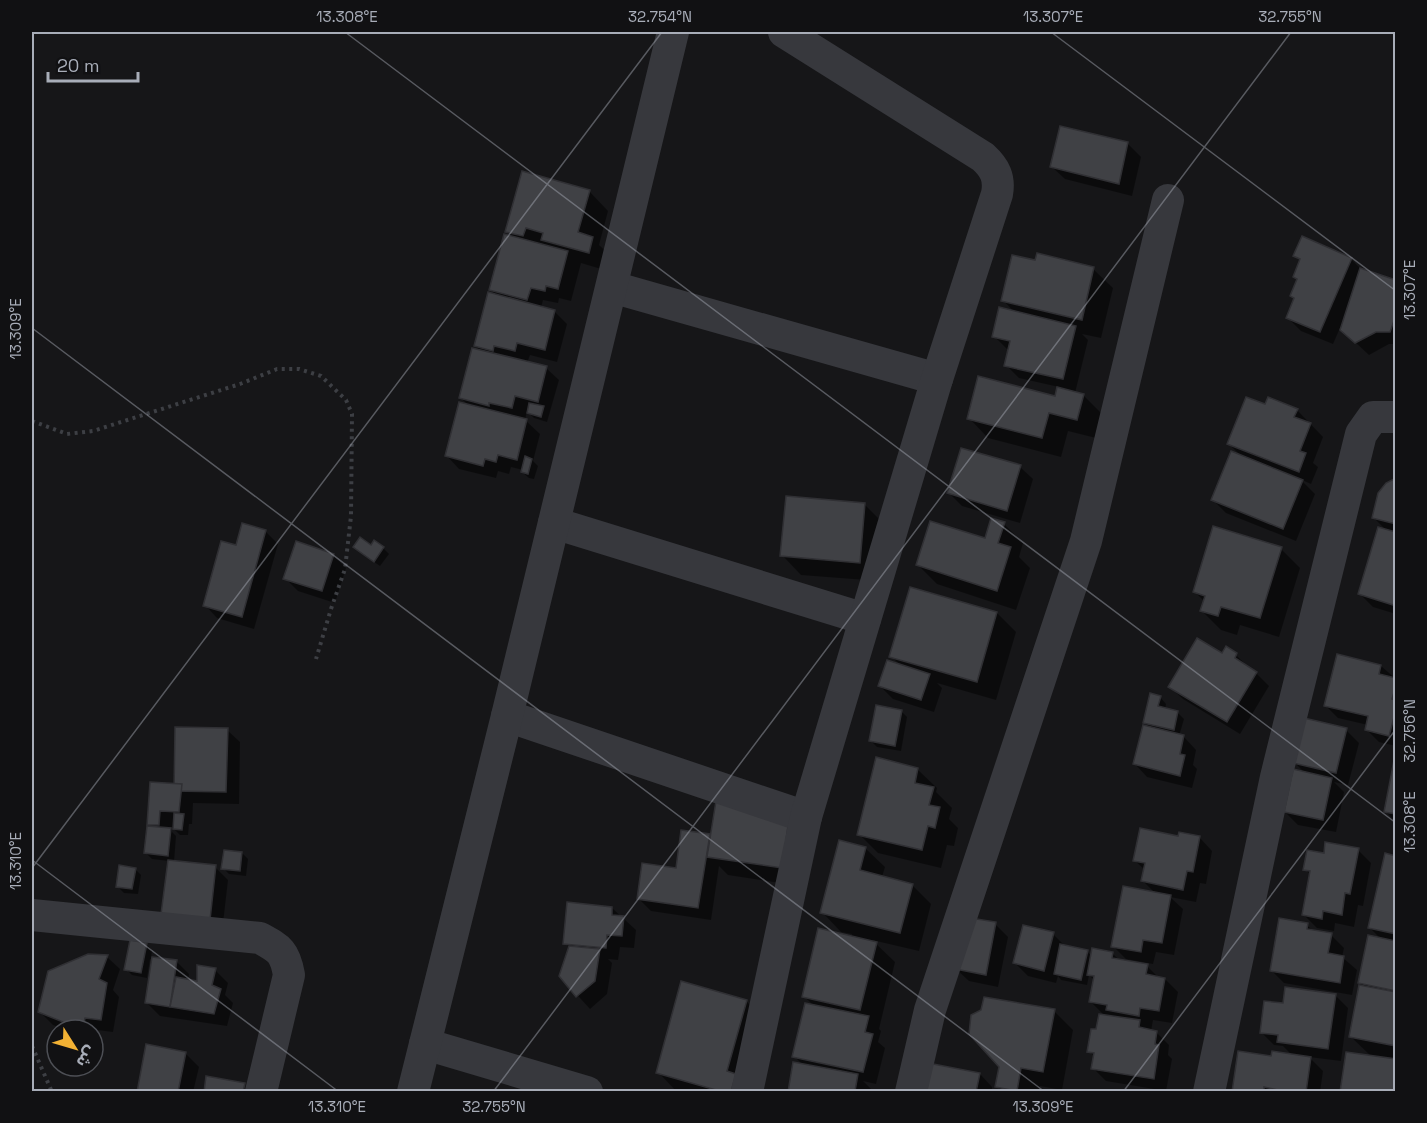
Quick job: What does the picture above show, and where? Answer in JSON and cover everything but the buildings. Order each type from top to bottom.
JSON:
[{"type":"street","points":[[412,1092],[507,716],[673,32]]},
{"type":"street","points":[[747,1092],[806,817],[937,378],[997,194],[998,177],[983,157],[784,32]]},
{"type":"street","points":[[911,1092],[930,1010],[1086,541],[1168,200]]},
{"type":"street","points":[[612,287],[937,378]]},
{"type":"street","points":[[1209,1092],[1276,777],[1361,434],[1373,417],[1395,417]]},
{"type":"street","points":[[554,523],[865,619]]},
{"type":"street","points":[[507,716],[806,817]]},
{"type":"street","points":[[32,915],[260,938],[276,946],[286,959],[289,975],[261,1092]]},
{"type":"street","points":[[425,1044],[587,1092]]},
{"type":"path","points":[[32,421],[67,434],[93,431],[240,384],[277,369],[299,369],[321,376],[346,399],[352,414],[351,516],[345,569],[316,659]]},
{"type":"path","points":[[32,1046],[52,1092]]}]
